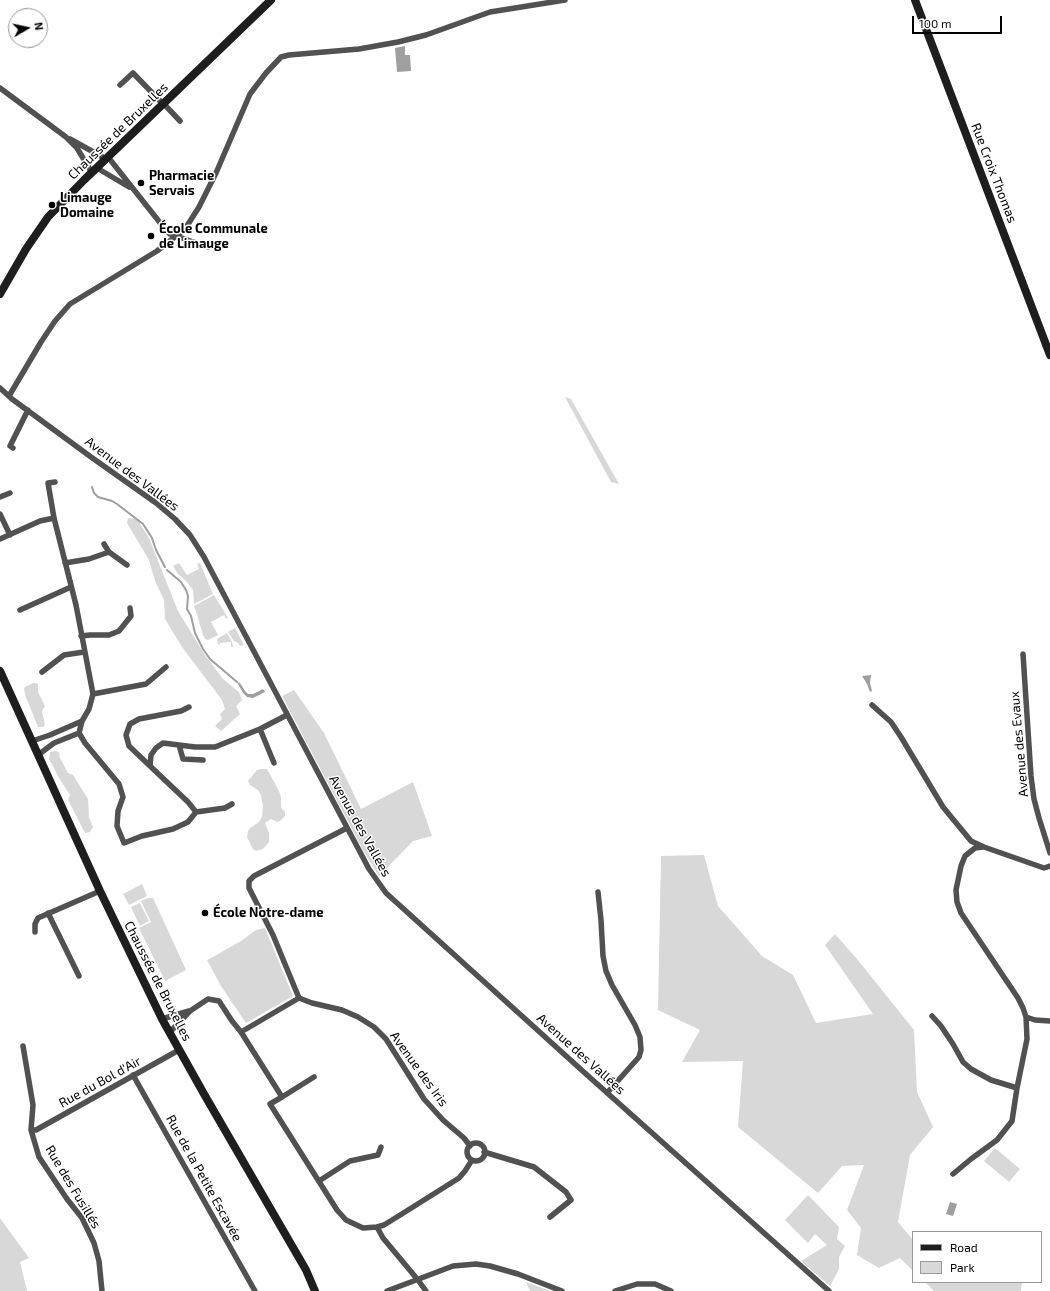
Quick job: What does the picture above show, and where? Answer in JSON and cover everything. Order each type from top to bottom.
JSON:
[{"type":"main road","name":"Chaussée de Bruxelles","points":[[0,294],[26,249],[48,217],[94,170],[271,0]]},
{"type":"main road","name":"Rue Croix Thomas","points":[[915,0],[1050,355]]},
{"type":"main road","name":"Chaussée de Bruxelles","points":[[0,672],[100,891],[162,1019],[306,1270],[315,1291]]},
{"type":"street","points":[[3,392],[55,321],[70,304],[157,251],[185,229],[199,208],[216,174],[250,94],[266,73],[281,57],[359,49],[398,42],[426,35],[490,12],[565,0]]},
{"type":"street","points":[[120,85],[133,73],[180,121]]},
{"type":"street","points":[[0,88],[66,137],[77,148],[94,170],[133,189]]},
{"type":"street","points":[[66,137],[107,158],[170,234],[208,247]]},
{"type":"street","name":"Avenue des Vallées","points":[[3,392],[156,503],[175,519],[190,535],[204,557],[346,828],[369,869],[386,893],[829,1291]]},
{"type":"street","points":[[13,448],[10,446],[28,410]]},
{"type":"street","points":[[55,482],[48,483],[54,518],[76,605],[93,694],[89,709],[82,721],[79,733],[85,743],[119,784],[123,797],[118,810],[117,826],[124,842],[173,829],[188,822],[196,812],[225,808],[232,804]]},
{"type":"street","points":[[0,498],[10,493]]},
{"type":"street","points":[[0,514],[10,535]]},
{"type":"street","points":[[0,539],[40,521],[54,518]]},
{"type":"street","points":[[104,544],[109,552],[127,565]]},
{"type":"street","points":[[66,563],[89,559],[109,552]]},
{"type":"street","points":[[20,610],[71,587]]},
{"type":"street","points":[[81,636],[109,635],[119,631],[131,616],[130,608]]},
{"type":"street","points":[[42,672],[64,655],[84,652]]},
{"type":"street","name":"Avenue des Evaux","points":[[1023,654],[1031,776],[1034,799],[1050,853]]},
{"type":"street","points":[[93,694],[146,684],[166,667]]},
{"type":"street","points":[[872,705],[890,722],[901,737],[943,807],[971,841],[1044,868],[1050,866]]},
{"type":"street","points":[[189,707],[181,712],[139,719],[130,724],[126,735],[129,746],[188,802],[196,812]]},
{"type":"street","points":[[150,766],[151,755],[156,748],[164,744],[215,747],[260,729],[287,715]]},
{"type":"street","points":[[32,741],[82,721]]},
{"type":"street","points":[[260,729],[274,763]]},
{"type":"street","points":[[38,754],[54,743],[79,733]]},
{"type":"street","points":[[179,745],[183,759],[202,760]]},
{"type":"street","points":[[241,1032],[299,998],[273,935],[249,888],[250,881],[254,876],[346,828]]},
{"type":"street","points":[[953,1174],[997,1140],[1012,1121],[1027,1039],[1026,1017],[1018,998],[961,913],[957,902],[956,890],[961,866],[965,856],[975,848],[984,847]]},
{"type":"street","points":[[35,932],[35,924],[38,918],[100,891]]},
{"type":"street","points":[[598,892],[603,956],[606,970],[612,985],[637,1031],[640,1038],[641,1050],[639,1057],[607,1093]]},
{"type":"street","points":[[48,914],[79,976]]},
{"type":"street","name":"Avenue des Iris","points":[[299,998],[312,1003],[342,1010],[358,1017],[374,1027],[386,1039],[424,1099],[443,1120],[464,1138],[470,1146]]},
{"type":"street","points":[[170,1033],[190,1011],[208,999],[219,1001],[241,1032],[282,1097]]},
{"type":"street","points":[[162,1019],[190,1011]]},
{"type":"street","points":[[932,1016],[941,1026],[967,1066],[991,1080],[1017,1088]]},
{"type":"street","points":[[1026,1017],[1035,1020],[1050,1021]]},
{"type":"street","name":"Rue des Fusillés","points":[[24,1046],[34,1105],[31,1130],[39,1157],[67,1199],[82,1218],[94,1243],[99,1261],[102,1291]]},
{"type":"street","name":"Rue du Bol d'Air","points":[[31,1130],[36,1130],[179,1050]]},
{"type":"street","name":"Rue de la Petite Escavée","points":[[133,1075],[255,1291]]},
{"type":"street","points":[[314,1077],[270,1104],[337,1210],[346,1220],[363,1228],[384,1225],[459,1178],[472,1160]]},
{"type":"street","points":[[478,1144],[482,1146],[484,1152],[480,1160],[475,1161],[469,1158],[467,1150],[470,1146],[478,1144]]},
{"type":"street","points":[[319,1181],[350,1161],[378,1155],[381,1147]]},
{"type":"street","points":[[484,1152],[534,1167],[566,1192],[571,1200],[550,1217]]},
{"type":"street","points":[[376,1227],[383,1238],[426,1291]]},
{"type":"street","points":[[387,1291],[453,1266],[476,1264],[490,1266],[518,1274],[562,1291]]},
{"type":"street","points":[[615,1291],[637,1284],[655,1284],[671,1291]]},
{"type":"green space","points":[[565,397],[571,399],[619,484],[611,482]]},
{"type":"green space","points":[[128,518],[137,519],[149,538],[178,611],[205,655],[223,679],[239,692],[242,700],[236,706],[240,714],[221,731],[215,726],[222,719],[220,714],[225,709],[222,700],[182,647],[165,619],[164,600],[155,581],[149,560],[127,523]]},
{"type":"green space","points":[[179,563],[187,575],[199,569],[197,564],[200,563],[213,594],[194,604],[193,590],[178,574],[173,566]]},
{"type":"green space","points":[[214,595],[228,618],[226,619],[224,615],[211,622],[218,635],[208,640],[205,639],[203,635],[194,606]]},
{"type":"green space","points":[[235,628],[244,645],[240,646],[234,641],[228,632]]},
{"type":"green space","points":[[227,633],[232,642],[233,647],[231,647],[231,642],[220,643],[218,645],[217,639]]},
{"type":"green space","points":[[33,683],[38,684],[38,692],[45,706],[42,711],[45,725],[43,727],[38,727],[26,698],[24,689]]},
{"type":"green space","points":[[294,690],[324,733],[361,809],[413,782],[432,836],[413,841],[379,876],[364,852],[282,696]]},
{"type":"green space","points":[[50,752],[59,752],[60,758],[68,773],[73,775],[88,799],[89,817],[93,827],[90,832],[85,833],[68,800],[70,795],[49,759]]},
{"type":"green space","points":[[267,769],[279,791],[281,797],[281,807],[285,812],[285,816],[280,821],[277,822],[271,819],[265,823],[269,833],[269,842],[263,849],[256,851],[253,849],[247,837],[250,828],[259,822],[262,817],[263,806],[261,795],[258,790],[250,785],[248,781],[257,770]]},
{"type":"green space","points":[[704,855],[718,906],[762,956],[793,975],[816,1023],[873,1014],[825,945],[835,934],[914,1030],[917,1092],[933,1127],[910,1155],[898,1222],[912,1239],[912,1270],[900,1258],[879,1268],[857,1255],[861,1228],[847,1210],[864,1165],[842,1166],[818,1193],[738,1127],[743,1061],[682,1062],[700,1030],[658,1010],[661,856]]},
{"type":"green space","points":[[142,884],[147,896],[129,905],[123,894]]},
{"type":"green space","points":[[148,898],[153,898],[186,970],[165,981],[139,928],[151,922],[141,901]]},
{"type":"green space","points":[[140,903],[149,921],[140,926],[131,907]]},
{"type":"green space","points":[[265,928],[293,996],[246,1023],[221,986],[207,960],[241,941],[256,930]]},
{"type":"green space","points":[[995,1148],[1020,1169],[1009,1182],[984,1161]]},
{"type":"green space","points":[[808,1195],[839,1227],[837,1239],[845,1246],[839,1257],[839,1269],[830,1286],[801,1261],[827,1245],[815,1234],[808,1243],[785,1220]]},
{"type":"green space","points":[[0,1218],[29,1258],[20,1262],[27,1291],[0,1291]]},
{"type":"green space","points":[[526,1282],[550,1291],[530,1291]]},
{"type":"green space","points":[[926,1283],[1022,1283],[1021,1291],[934,1291]]},
{"type":"shaded area","points":[[405,46],[405,55],[410,55],[411,71],[397,72],[395,48]]},
{"type":"shaded area","points":[[871,675],[870,683],[872,691],[870,692],[862,676]]},
{"type":"shaded area","points":[[237,682],[240,683],[248,694],[253,694],[263,689],[265,692],[253,698],[247,697]]},
{"type":"shaded area","points":[[950,1202],[957,1204],[953,1216],[946,1214]]},
{"type":"waterway","points":[[92,487],[94,493],[98,497],[112,501],[143,524],[152,538],[156,550],[165,567]]},
{"type":"waterway","points":[[167,570],[181,582],[186,590],[188,596],[187,609],[191,616],[195,633],[203,649],[210,659],[237,682]]},
{"type":"place","name":"Pharmacie Servais","points":[[141,183]]},
{"type":"place","name":"Limauge Domaine","points":[[52,205]]},
{"type":"place","name":"École Communale de Limauge","points":[[151,236]]},
{"type":"place","name":"École Notre-dame","points":[[205,913]]}]
